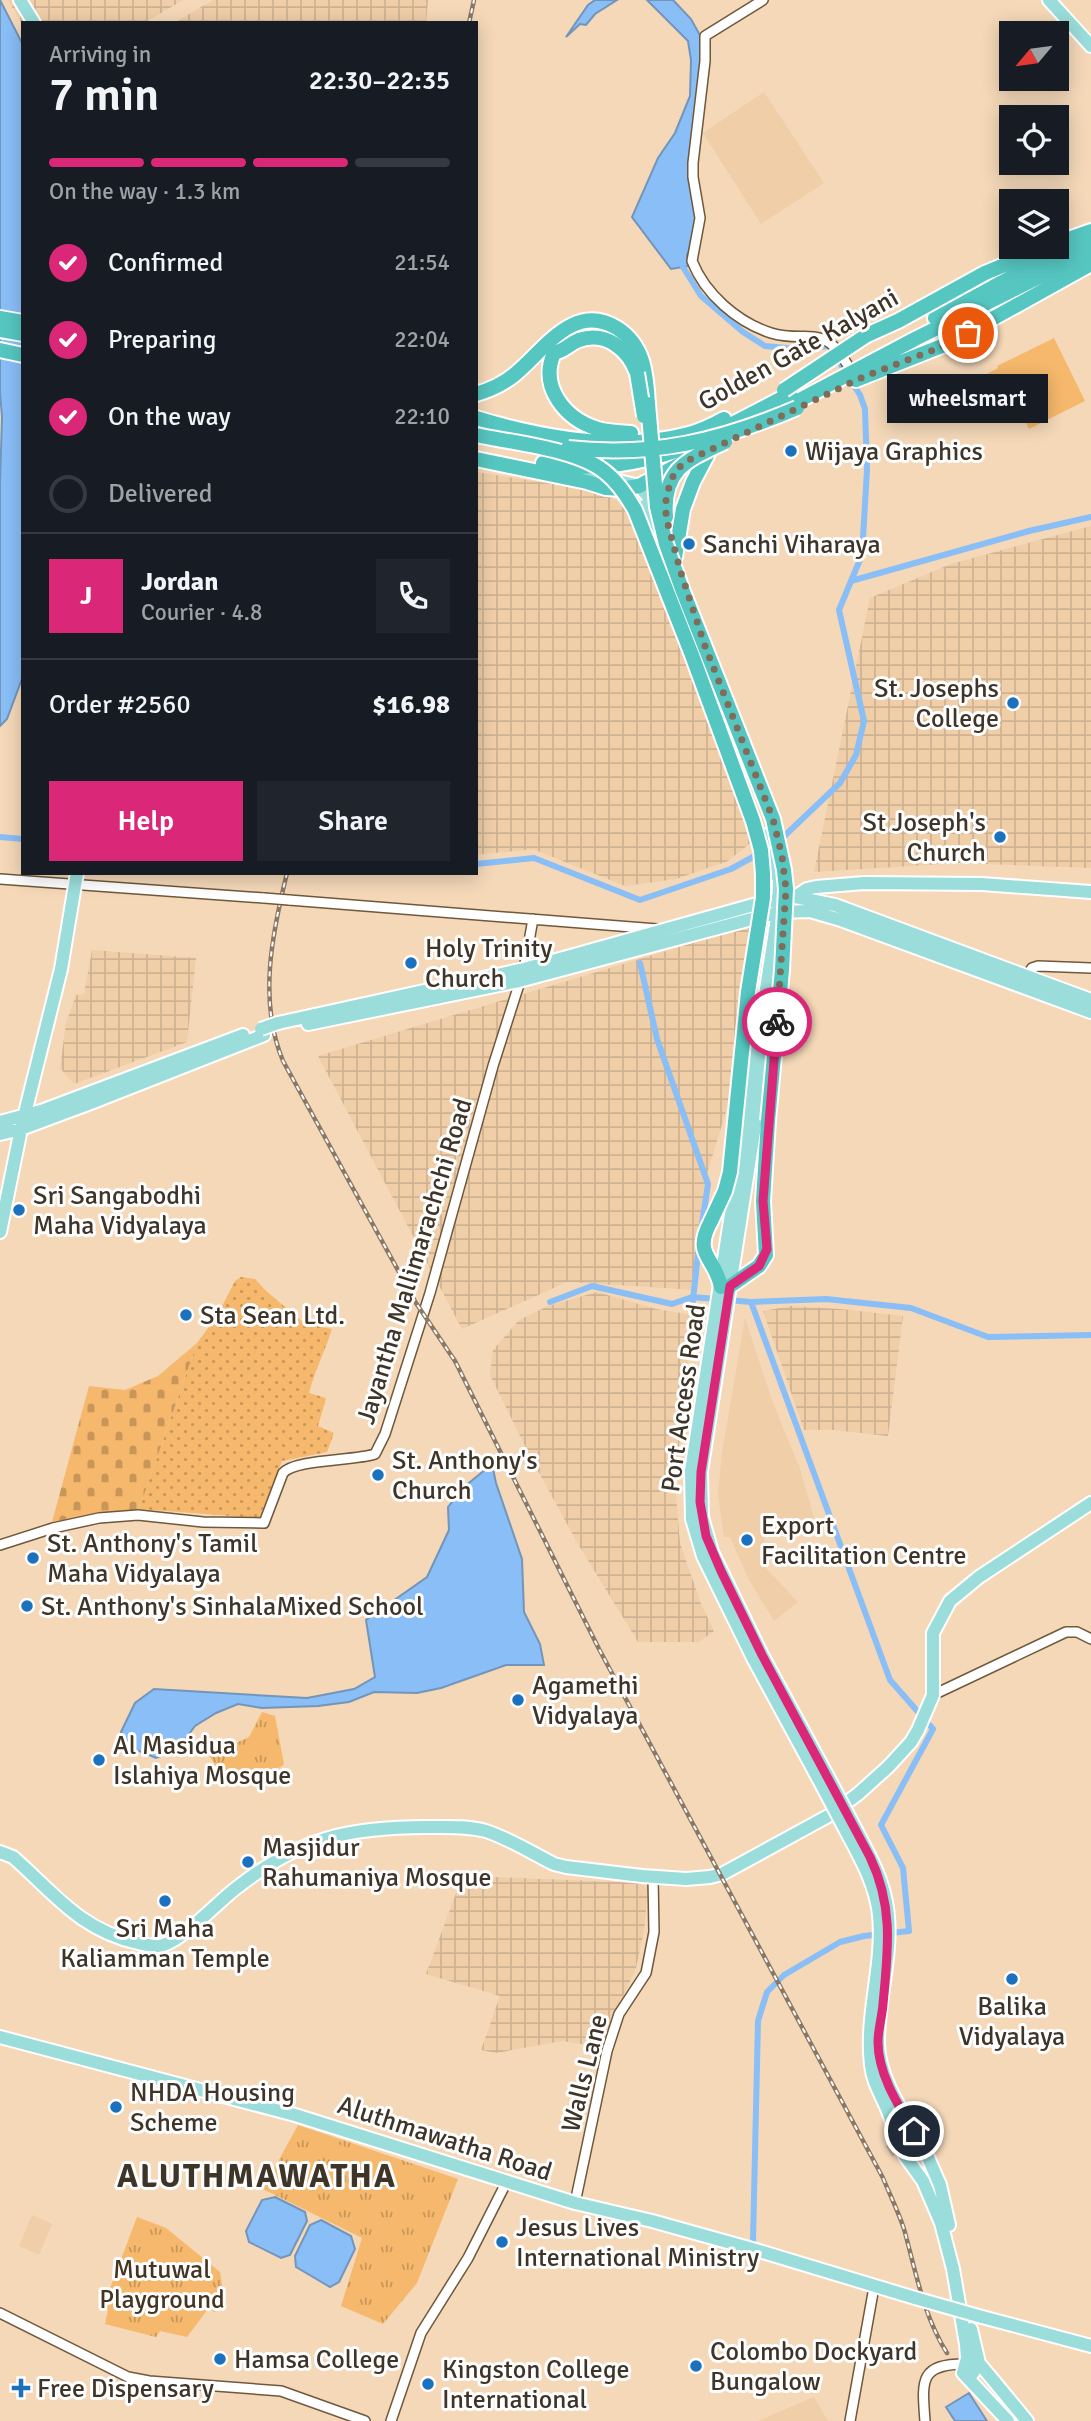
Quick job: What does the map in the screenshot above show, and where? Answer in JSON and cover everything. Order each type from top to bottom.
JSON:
[{"type":"highway","points":[[1069,239],[1091,231]]},
{"type":"highway","points":[[478,459],[606,488],[639,486],[1036,264],[1091,241]]},
{"type":"highway","points":[[853,366],[1091,251]]},
{"type":"highway","name":"Golden Gate Kalyani","points":[[478,419],[520,431],[597,441],[660,439],[690,434],[785,390],[867,335],[985,273],[1019,259]]},
{"type":"highway","name":"Golden Gate Kalyani","points":[[478,429],[546,445],[633,451],[685,445],[730,435],[947,344],[1091,264]]},
{"type":"highway","points":[[0,317],[21,322]]},
{"type":"highway","points":[[478,393],[490,390],[511,377],[552,338],[575,324],[608,324],[630,339],[642,358],[645,373],[660,523],[676,574],[773,819],[785,876],[782,970],[763,1201],[767,1249],[759,1266],[725,1287],[719,1278],[723,1266]]},
{"type":"highway","points":[[0,330],[21,334]]},
{"type":"highway","points":[[692,655],[656,542],[647,501],[648,477],[645,435],[644,424],[643,414],[642,393],[635,366],[617,345],[599,338],[581,340],[554,353],[549,371],[555,395],[568,412],[596,429],[629,433],[638,432],[648,432],[668,431],[708,427]]},
{"type":"highway","points":[[0,350],[21,355]]},
{"type":"highway","points":[[0,359],[21,364]]},
{"type":"highway","points":[[478,451],[557,466],[586,468],[634,463],[663,456],[697,443],[833,377]]},
{"type":"highway","points":[[705,646],[667,523],[666,502],[671,480],[685,462],[797,408]]},
{"type":"highway","points":[[478,435],[564,453],[587,461],[606,472],[625,492],[635,510],[692,655],[753,821],[761,850],[763,898],[751,966],[730,1172],[725,1191],[702,1242],[704,1251],[723,1266],[745,1269],[763,1260]]},
{"type":"highway","points":[[675,557],[683,509],[693,482],[712,446]]},
{"type":"main road","points":[[20,0],[33,21]]},
{"type":"main road","points":[[1049,0],[1091,46]]},
{"type":"main road","points":[[663,456],[648,469],[639,486],[644,506],[776,855],[786,904]]},
{"type":"main road","points":[[557,466],[639,486],[652,505],[675,557],[769,836]]},
{"type":"main road","points":[[606,488],[628,497],[652,522]]},
{"type":"main road","points":[[0,1232],[24,1116],[61,969],[76,879]]},
{"type":"main road","points":[[823,901],[838,892],[864,883]]},
{"type":"main road","points":[[0,1122],[41,1111],[279,1027],[522,975],[742,921],[786,904],[804,891],[816,887],[864,883],[982,884],[1091,892]]},
{"type":"main road","points":[[522,975],[665,930],[786,904],[823,901],[1025,981],[1091,1012]]},
{"type":"main road","points":[[786,904],[1091,1000]]},
{"type":"main road","name":"Port Access Road","points":[[786,904],[772,962],[723,1266],[725,1287],[691,1471],[692,1519],[712,1575],[754,1660],[823,1776],[850,1829],[883,1918],[883,1956],[871,2019],[871,2066],[875,2086],[894,2110],[906,2135],[888,2132],[894,2110]]},
{"type":"main road","name":"Port Access Road","points":[[723,1266],[786,904]]},
{"type":"main road","points":[[742,921],[756,930],[772,962]]},
{"type":"main road","points":[[0,1135],[262,1032]]},
{"type":"main road","points":[[28,1100],[31,1106],[41,1111]]},
{"type":"main road","points":[[0,1135],[10,1142],[15,1160]]},
{"type":"main road","points":[[0,1852],[13,1857],[83,1921],[108,1935],[158,1946],[170,1942],[208,1914],[244,1881],[269,1865],[307,1844],[369,1828],[449,1827],[483,1830],[554,1864],[685,1879],[722,1874],[830,1815],[888,1768],[911,1742],[931,1700],[933,1633],[950,1601],[979,1577],[1091,1503]]},
{"type":"main road","name":"Aluthmawatha Road","points":[[0,2037],[295,2115],[506,2183],[652,2221],[874,2287],[1091,2346]]},
{"type":"main road","points":[[1008,2421],[967,2369],[940,2185],[914,2151],[923,2181],[941,2223],[953,2269],[966,2344],[967,2369],[1027,2421]]},
{"type":"street","points":[[763,0],[705,36],[705,61],[693,170],[700,218],[692,261],[718,300],[745,321],[773,333],[823,338],[853,366]]},
{"type":"street","points":[[0,879],[76,879],[264,898],[665,930]]},
{"type":"street","name":"Jayantha Mallimarachchi Road","points":[[0,1545],[53,1528],[99,1518],[138,1515],[203,1522],[264,1523],[282,1473],[287,1468],[364,1458],[375,1454],[385,1434],[430,1293],[522,975],[533,919]]},
{"type":"street","points":[[1025,981],[1031,968],[1038,966],[1091,968]]},
{"type":"street","points":[[931,1700],[1066,1632],[1077,1632],[1091,1639]]},
{"type":"street","name":"Walls Lane","points":[[575,2203],[607,2051],[619,2014],[646,1973],[654,1932],[653,1877]]},
{"type":"street","points":[[391,2421],[421,2333],[468,2258],[506,2183]]},
{"type":"street","points":[[850,2421],[874,2287]]},
{"type":"street","points":[[0,2314],[128,2377],[281,2391],[365,2421]]},
{"type":"street","points":[[925,2421],[924,2390],[927,2374],[941,2367],[967,2369]]},
{"type":"shaded area","points":[[8,0],[183,0],[147,21],[21,23]]},
{"type":"shaded area","points":[[213,0],[428,0],[426,21],[177,21]]},
{"type":"shaded area","points":[[764,92],[824,183],[761,224],[703,133]]},
{"type":"shaded area","points":[[478,472],[603,492],[625,506],[636,521],[654,582],[754,840],[728,861],[676,879],[625,886],[533,849],[478,855]]},
{"type":"shaded area","points":[[1091,526],[1091,868],[960,863],[814,872],[870,598],[951,564]]},
{"type":"shaded area","points":[[759,923],[745,1049],[706,1177],[697,1290],[567,1282],[462,1329],[318,1056]]},
{"type":"shaded area","points":[[92,950],[196,958],[187,1042],[74,1084],[60,1068],[66,1023],[76,995],[84,994]]},
{"type":"shaded area","points":[[597,1292],[656,1309],[693,1315],[675,1484],[680,1543],[701,1604],[714,1631],[699,1642],[638,1642],[578,1544],[490,1375],[493,1350],[519,1320],[548,1306]]},
{"type":"shaded area","points":[[791,1306],[903,1316],[888,1436],[834,1430],[804,1430],[763,1311]]},
{"type":"shaded area","points":[[745,1318],[772,1400],[800,1469],[814,1517],[764,1538],[765,1548],[772,1557],[764,1566],[798,1602],[774,1621],[749,1580],[730,1537],[724,1537],[718,1494],[722,1453]]},
{"type":"shaded area","points":[[471,1876],[639,1883],[648,1888],[644,1931],[636,1968],[600,2047],[562,2041],[496,2053],[481,2050],[500,1996],[426,1974],[458,1888]]},
{"type":"shaded area","points":[[32,2215],[52,2224],[39,2255],[19,2246]]},
{"type":"shaded area","points":[[814,2397],[828,2421],[758,2421]]},
{"type":"green space","points":[[1054,338],[1085,401],[1029,429],[1014,400],[999,407],[983,376],[998,368],[997,366]]},
{"type":"green space","points":[[241,1277],[255,1279],[305,1324],[332,1329],[309,1393],[326,1398],[318,1426],[334,1433],[327,1452],[282,1461],[259,1518],[139,1509],[197,1343],[217,1316],[235,1281]]},
{"type":"green space","points":[[197,1343],[139,1509],[52,1522],[89,1386],[125,1390],[158,1376]]},
{"type":"green space","points":[[262,1712],[275,1716],[284,1764],[229,1782],[221,1775],[209,1755],[249,1737]]},
{"type":"green space","points":[[298,2125],[458,2179],[417,2283],[383,2324],[341,2306],[362,2238],[263,2189]]},
{"type":"green space","points":[[322,2138],[381,2160],[377,2172],[317,2151]]},
{"type":"green space","name":"Mutuwal Playground","points":[[137,2217],[166,2228],[220,2272],[223,2291],[215,2312],[208,2309],[187,2337],[160,2331],[156,2337],[105,2324],[108,2310],[103,2307]]},
{"type":"water","points":[[0,0],[21,41],[21,681],[7,719],[0,726]]},
{"type":"water","points":[[595,0],[617,0],[595,14],[586,25],[580,24],[566,37],[588,5]]},
{"type":"water","points":[[647,0],[673,0],[691,19],[702,39],[700,98],[688,177],[696,215],[696,234],[687,255],[689,266],[671,269],[632,217],[658,158],[675,133],[690,96],[691,60],[688,41]]},
{"type":"water","points":[[492,1464],[522,1559],[524,1612],[540,1644],[544,1665],[506,1665],[441,1688],[417,1693],[374,1692],[349,1702],[318,1706],[262,1708],[238,1704],[195,1726],[178,1749],[156,1758],[134,1749],[121,1732],[135,1703],[154,1689],[307,1698],[354,1689],[375,1677],[366,1620],[427,1577],[449,1530],[448,1507],[464,1487]]},
{"type":"water","points":[[275,2197],[305,2212],[307,2221],[290,2255],[281,2258],[249,2242],[246,2231],[262,2200]]},
{"type":"water","points":[[321,2220],[351,2236],[355,2249],[339,2282],[330,2287],[296,2267],[295,2256],[310,2225]]},
{"type":"water","points":[[969,2393],[987,2421],[955,2421],[946,2407]]},
{"type":"waterway","points":[[683,267],[701,296],[743,332],[765,346],[797,349],[829,346],[860,395],[865,409],[867,470],[862,555],[851,581]]},
{"type":"waterway","points":[[777,843],[840,783],[856,755],[864,721],[839,610],[851,581],[1029,531],[1091,517]]},
{"type":"waterway","points":[[0,837],[21,839]]},
{"type":"waterway","points":[[478,864],[534,858],[640,900],[731,869],[762,852]]},
{"type":"waterway","points":[[640,963],[657,1039],[708,1184],[701,1231]]},
{"type":"waterway","points":[[692,1309],[699,1245]]},
{"type":"waterway","points":[[550,1302],[592,1286],[672,1304],[692,1297],[717,1299]]},
{"type":"waterway","points":[[753,2241],[758,2021],[767,1992],[784,1975],[840,1942],[864,1936],[909,1931],[903,1868],[881,1825],[933,1729],[890,1680],[751,1302],[826,1299],[911,1308],[988,1337],[1091,1335]]},
{"type":"waterway","points":[[728,1300],[751,1302]]},
{"type":"tunnel","points":[[919,2128],[927,2144]]},
{"type":"tunnel","points":[[903,2137],[911,2153]]},
{"type":"tunnel","points":[[891,2143],[900,2158]]},
{"type":"railway","points":[[469,21],[474,0]]},
{"type":"railway","points":[[287,875],[273,943],[269,991],[275,1038],[283,1061],[416,1303],[455,1361],[599,1649],[883,2178],[904,2229],[926,2308],[947,2353]]},
{"type":"way so far","points":[[777,1022],[786,889],[782,856],[773,819],[705,646],[681,573],[666,517],[669,484],[677,469],[689,460],[863,377],[936,349],[968,333]]},
{"type":"place","name":"wheelsmart","points":[[968,333]]},
{"type":"place","name":"Wijaya Graphics","points":[[791,451]]},
{"type":"place","name":"Sanchi Viharaya","points":[[689,544]]},
{"type":"place","name":"St. Josephs College","points":[[1013,703]]},
{"type":"place","name":"St Joseph's Church","points":[[1000,837]]},
{"type":"place","name":"Holy Trinity Church","points":[[411,963]]},
{"type":"place","name":"Sri Sangabodhi Maha Vidyalaya","points":[[19,1210]]},
{"type":"place","name":"Sta Sean Ltd.","points":[[186,1315]]},
{"type":"place","name":"St. Anthony's Church","points":[[378,1475]]},
{"type":"place","name":"Export Facilitation Centre","points":[[747,1540]]},
{"type":"place","name":"St. Anthony's Tamil Maha Vidyalaya","points":[[33,1558]]},
{"type":"place","name":"St. Anthony's SinhalaMixed School","points":[[27,1606]]},
{"type":"place","name":"Agamethi Vidyalaya","points":[[518,1700]]},
{"type":"place","name":"Al Masidua Islahiya Mosque","points":[[99,1760]]},
{"type":"place","name":"Masjidur Rahumaniya Mosque","points":[[248,1862]]},
{"type":"place","name":"Sri Maha Kaliamman Temple","points":[[165,1901]]},
{"type":"place","name":"Balika Vidyalaya","points":[[1012,1979]]},
{"type":"place","name":"NHDA Housing Scheme","points":[[116,2107]]},
{"type":"place","name":"Jesus Lives International Ministry","points":[[502,2242]]},
{"type":"place","name":"Hamsa College","points":[[220,2359]]},
{"type":"place","name":"Colombo Dockyard Bungalow","points":[[696,2366]]},
{"type":"place","name":"Kingston College International","points":[[428,2384]]},
{"type":"place","name":"Free Dispensary","points":[[21,2388]]},
{"type":"district","name":"ALUTHMAWATHA","points":[[257,2175]]},
{"type":"route","points":[[777,1022],[763,1201],[767,1249],[759,1266],[730,1286],[701,1472],[700,1502],[706,1536],[712,1552],[762,1655],[870,1857],[883,1888],[887,1904],[888,1939],[878,2043],[887,2081],[914,2131]]}]
